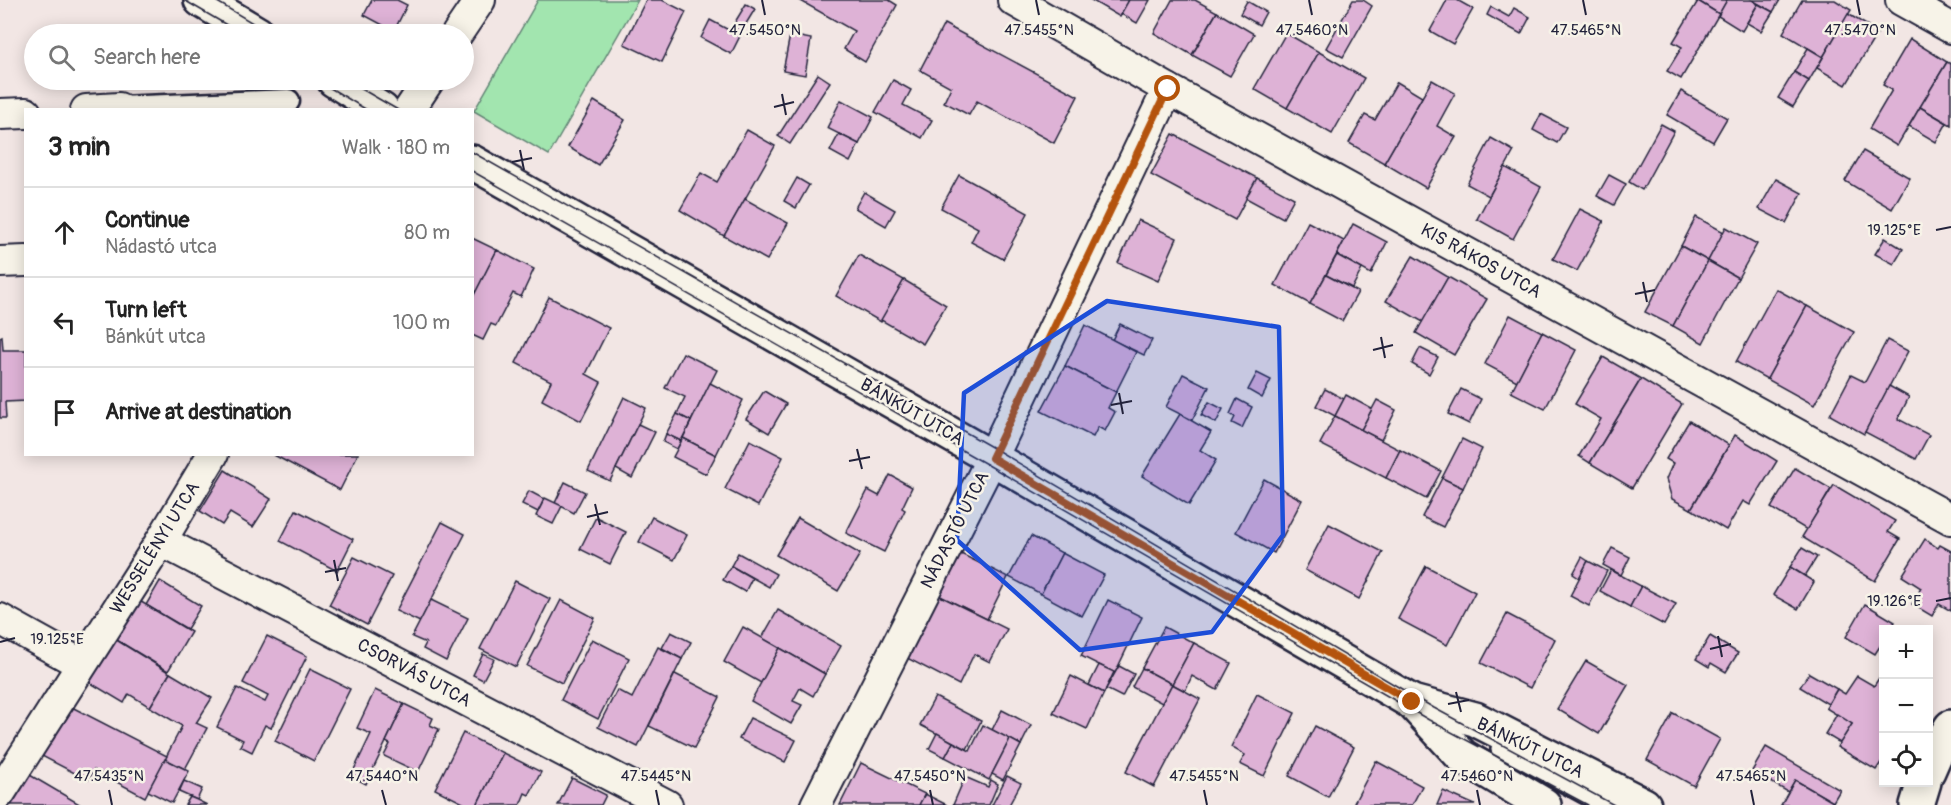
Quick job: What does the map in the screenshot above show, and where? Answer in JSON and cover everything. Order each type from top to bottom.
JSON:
[{"type":"street","points":[[201,0],[241,24]]},
{"type":"street","points":[[464,24],[480,0]]},
{"type":"street","name":"KIS RÁKOS UTCA","points":[[1013,0],[1168,89],[1951,519]]},
{"type":"street","points":[[1901,0],[1951,28]]},
{"type":"street","name":"NÁDASTÓ UTCA","points":[[816,805],[992,458],[1168,89]]},
{"type":"street","points":[[349,90],[379,108]]},
{"type":"street","points":[[410,108],[422,90]]},
{"type":"street","points":[[140,108],[288,101]]},
{"type":"street","points":[[0,114],[24,113]]},
{"type":"street","name":"BÁNKÚT UTCA","points":[[474,163],[992,458],[1412,702],[1475,719],[1644,805]]},
{"type":"street","points":[[0,262],[24,261]]},
{"type":"street","name":"WESSELÉNYI UTCA","points":[[0,793],[161,541],[212,456]]},
{"type":"street","name":"CSORVÁS UTCA","points":[[161,541],[667,805]]},
{"type":"street","points":[[0,619],[81,664]]},
{"type":"street","name":"BÁNKÚT UTCA","points":[[1412,702],[1462,756],[1544,805]]},
{"type":"street","points":[[1933,760],[1951,727]]},
{"type":"street","points":[[1917,805],[1923,787]]},
{"type":"lane","points":[[1412,702],[1602,805]]},
{"type":"highlighted area","points":[[1107,301],[1279,327],[1283,535],[1212,632],[1080,650],[957,540],[964,393]]},
{"type":"green space","points":[[538,0],[638,0],[549,155],[474,111]]},
{"type":"building","points":[[372,0],[397,0],[407,5],[398,24],[381,24],[364,15]]},
{"type":"building","points":[[646,0],[662,0],[686,12],[662,62],[624,44]]},
{"type":"building","points":[[799,0],[889,0],[897,5],[865,62],[844,49],[854,31]]},
{"type":"building","points":[[1091,0],[1129,0],[1120,17]]},
{"type":"building","points":[[1129,0],[1150,0],[1137,23],[1121,14]]},
{"type":"building","points":[[1172,0],[1195,0],[1217,12],[1192,55],[1154,33]]},
{"type":"building","points":[[1353,0],[1363,0],[1372,6],[1343,57],[1326,48]]},
{"type":"building","points":[[1447,0],[1457,0],[1473,9],[1453,44],[1430,31]]},
{"type":"building","points":[[1698,0],[1727,0],[1719,14]]},
{"type":"building","points":[[1727,0],[1752,0],[1758,4],[1742,31],[1718,16]]},
{"type":"building","points":[[1752,0],[1780,0],[1773,12]]},
{"type":"building","points":[[1802,0],[1835,0],[1851,10],[1823,57],[1783,33]]},
{"type":"building","points":[[1247,1],[1266,12],[1259,25],[1240,14]]},
{"type":"building","points":[[1698,1],[1719,14],[1681,79],[1667,71],[1682,47],[1673,42]]},
{"type":"building","points":[[746,4],[755,9],[741,32],[732,27]]},
{"type":"building","points":[[1758,4],[1773,12],[1761,31],[1747,23]]},
{"type":"building","points":[[1491,7],[1509,17],[1514,8],[1530,17],[1521,34],[1487,15]]},
{"type":"building","points":[[1217,12],[1254,34],[1230,76],[1192,55]]},
{"type":"building","points":[[1848,14],[1878,32],[1846,85],[1817,68]]},
{"type":"building","points":[[710,20],[740,36],[731,54],[701,38]]},
{"type":"building","points":[[944,24],[1078,96],[1054,143],[977,101],[969,115],[944,102],[951,87],[920,70]]},
{"type":"building","points":[[1286,33],[1319,52],[1287,108],[1254,89]]},
{"type":"building","points":[[790,35],[811,39],[805,75],[783,71]]},
{"type":"building","points":[[1910,39],[1947,62],[1897,146],[1869,129],[1892,90],[1883,85]]},
{"type":"building","points":[[1808,48],[1823,57],[1809,81],[1794,72]]},
{"type":"building","points":[[1319,52],[1364,78],[1332,134],[1287,108]]},
{"type":"building","points":[[1947,62],[1951,64],[1951,125],[1920,107]]},
{"type":"building","points":[[1794,72],[1809,81],[1793,107],[1778,98]]},
{"type":"building","points":[[818,74],[830,82],[790,144],[778,136]]},
{"type":"building","points":[[893,80],[911,90],[903,105],[932,120],[922,138],[875,112]]},
{"type":"building","points":[[1432,80],[1455,93],[1437,126],[1456,137],[1426,188],[1384,163]]},
{"type":"building","points":[[1397,82],[1422,97],[1384,163],[1349,143],[1365,115],[1375,120]]},
{"type":"building","points":[[1681,91],[1727,118],[1713,142],[1667,115]]},
{"type":"building","points":[[841,100],[873,117],[859,144],[827,128]]},
{"type":"building","points":[[594,101],[625,120],[598,165],[568,147]]},
{"type":"building","points":[[1920,107],[1947,123],[1936,142],[1909,126]]},
{"type":"building","points":[[1541,114],[1566,127],[1557,143],[1533,130]]},
{"type":"building","points":[[1661,124],[1674,131],[1642,190],[1629,182]]},
{"type":"building","points":[[747,130],[775,146],[724,236],[680,210],[701,173],[717,182]]},
{"type":"building","points":[[839,134],[859,144],[850,162],[830,151]]},
{"type":"building","points":[[1173,134],[1257,178],[1235,220],[1151,175]]},
{"type":"building","points":[[1491,138],[1514,151],[1489,196],[1467,184]]},
{"type":"building","points":[[1863,151],[1910,178],[1892,209],[1845,181]]},
{"type":"building","points":[[1505,167],[1541,187],[1513,239],[1477,219]]},
{"type":"building","points":[[959,175],[1028,213],[1003,259],[971,242],[978,228],[941,208]]},
{"type":"building","points":[[1609,175],[1626,184],[1614,205],[1597,196]]},
{"type":"building","points":[[797,178],[809,185],[796,208],[784,201]]},
{"type":"building","points":[[1257,178],[1294,198],[1283,218],[1246,198]]},
{"type":"building","points":[[1776,179],[1802,193],[1786,223],[1759,209]]},
{"type":"building","points":[[864,192],[895,210],[886,226],[855,208]]},
{"type":"building","points":[[745,199],[788,223],[767,260],[724,236]]},
{"type":"building","points":[[1580,209],[1604,221],[1577,271],[1553,259]]},
{"type":"building","points":[[1696,217],[1724,232],[1708,261],[1681,246]]},
{"type":"building","points":[[1138,220],[1177,238],[1158,281],[1118,263]]},
{"type":"building","points":[[1308,222],[1344,241],[1310,304],[1275,285]]},
{"type":"building","points":[[1353,224],[1387,242],[1371,274],[1337,255]]},
{"type":"building","points":[[1726,227],[1757,244],[1738,278],[1708,261]]},
{"type":"building","points":[[1885,238],[1903,249],[1894,264],[1875,254]]},
{"type":"building","points":[[474,239],[497,250],[476,292],[474,291]]},
{"type":"building","points":[[1681,246],[1708,261],[1673,326],[1645,312]]},
{"type":"building","points":[[497,250],[534,269],[521,297],[513,293],[496,326],[491,324],[483,340],[474,336],[474,295]]},
{"type":"building","points":[[859,255],[904,280],[881,322],[836,296]]},
{"type":"building","points":[[1337,255],[1362,269],[1352,288],[1326,275]]},
{"type":"building","points":[[1413,256],[1448,277],[1423,322],[1386,301]]},
{"type":"building","points":[[1708,261],[1738,278],[1703,343],[1673,326]]},
{"type":"building","points":[[1326,275],[1358,292],[1342,321],[1310,304]]},
{"type":"building","points":[[1448,277],[1487,299],[1454,355],[1416,333]]},
{"type":"building","points":[[904,280],[946,305],[923,344],[881,320]]},
{"type":"building","points":[[1776,289],[1807,306],[1767,379],[1736,362]]},
{"type":"building","points":[[549,297],[609,328],[586,374],[601,382],[581,421],[542,400],[551,381],[516,363]]},
{"type":"building","points":[[1807,306],[1854,332],[1814,405],[1767,379]]},
{"type":"building","points":[[1510,315],[1542,332],[1517,381],[1485,364]]},
{"type":"building","points":[[1120,324],[1152,340],[1144,355],[1112,340]]},
{"type":"building","points":[[1085,325],[1136,352],[1116,392],[1065,366]]},
{"type":"building","points":[[1542,332],[1576,350],[1545,409],[1511,392]]},
{"type":"building","points":[[2,336],[3,350],[24,350],[24,401],[5,402],[6,418],[0,418],[0,337]]},
{"type":"building","points":[[1887,340],[1908,351],[1864,434],[1830,415],[1851,375],[1865,382]]},
{"type":"building","points":[[1420,348],[1438,357],[1429,374],[1412,364]]},
{"type":"building","points":[[683,353],[717,370],[691,421],[677,414],[685,397],[665,388]]},
{"type":"building","points":[[1603,357],[1641,379],[1590,463],[1579,456],[1601,419],[1575,404]]},
{"type":"building","points":[[1065,366],[1116,392],[1108,408],[1115,412],[1105,431],[1098,427],[1093,437],[1041,411]]},
{"type":"building","points":[[1257,373],[1271,380],[1262,398],[1248,390]]},
{"type":"building","points":[[1183,374],[1209,387],[1192,420],[1166,407]]},
{"type":"building","points":[[1641,379],[1682,404],[1632,488],[1590,463]]},
{"type":"building","points":[[710,383],[743,400],[716,455],[683,438]]},
{"type":"building","points":[[1889,386],[1909,397],[1898,419],[1929,435],[1916,459],[1865,432]]},
{"type":"building","points":[[1325,389],[1344,399],[1335,416],[1316,406]]},
{"type":"building","points":[[1461,389],[1481,399],[1469,424],[1448,414]]},
{"type":"building","points":[[764,391],[786,404],[769,433],[746,419]]},
{"type":"building","points":[[1346,395],[1372,409],[1361,430],[1335,416]]},
{"type":"building","points":[[624,397],[646,408],[610,481],[588,471]]},
{"type":"building","points":[[1237,399],[1252,407],[1242,428],[1232,423],[1235,417],[1230,414]]},
{"type":"building","points":[[1377,400],[1396,410],[1381,440],[1361,430]]},
{"type":"building","points":[[1209,402],[1223,409],[1216,423],[1201,415]]},
{"type":"building","points":[[677,414],[691,421],[681,441],[666,434]]},
{"type":"building","points":[[1180,414],[1211,432],[1200,450],[1216,460],[1189,505],[1142,476]]},
{"type":"building","points":[[1335,416],[1400,450],[1386,478],[1320,444]]},
{"type":"building","points":[[1689,421],[1729,445],[1691,509],[1672,499],[1666,479],[1673,463],[1666,459]]},
{"type":"building","points":[[638,424],[655,432],[632,478],[616,469]]},
{"type":"building","points":[[666,434],[681,441],[677,449],[663,442]]},
{"type":"building","points":[[1735,435],[1777,461],[1750,505],[1743,501],[1726,530],[1691,509]]},
{"type":"building","points":[[683,438],[716,455],[706,474],[673,457]]},
{"type":"building","points":[[1462,439],[1482,449],[1463,488],[1442,478]]},
{"type":"building","points":[[750,440],[783,457],[758,506],[725,489]]},
{"type":"building","points":[[1400,450],[1441,471],[1426,499],[1386,478]]},
{"type":"building","points":[[276,456],[357,456],[340,490]]},
{"type":"building","points":[[1795,468],[1831,489],[1807,530],[1771,508]]},
{"type":"building","points":[[225,470],[271,499],[253,527],[230,513],[222,525],[200,511]]},
{"type":"building","points":[[890,475],[912,487],[902,508],[905,510],[884,552],[846,533],[868,490],[879,496]]},
{"type":"building","points":[[1442,478],[1463,488],[1443,527],[1422,517]]},
{"type":"building","points":[[1264,479],[1302,500],[1274,553],[1236,532]]},
{"type":"building","points":[[565,482],[585,492],[574,513],[555,503]]},
{"type":"building","points":[[1834,485],[1895,521],[1888,532],[1900,539],[1875,581],[1802,537]]},
{"type":"building","points":[[529,491],[544,499],[538,512],[522,504]]},
{"type":"building","points":[[545,498],[562,506],[553,524],[536,516]]},
{"type":"building","points":[[296,510],[353,539],[337,571],[280,541]]},
{"type":"building","points":[[596,517],[626,532],[610,564],[580,549]]},
{"type":"building","points":[[652,517],[687,535],[674,560],[639,542]]},
{"type":"building","points":[[798,518],[860,554],[838,591],[776,555]]},
{"type":"building","points":[[442,522],[465,534],[420,622],[396,611]]},
{"type":"building","points":[[1329,524],[1383,552],[1359,599],[1305,570]]},
{"type":"building","points":[[1031,536],[1062,553],[1041,594],[1009,577]]},
{"type":"building","points":[[1925,539],[1938,548],[1940,545],[1951,551],[1951,611],[1939,604],[1932,616],[1912,604],[1921,588],[1902,576]]},
{"type":"building","points":[[1612,548],[1630,557],[1621,575],[1603,565]]},
{"type":"building","points":[[1802,548],[1817,557],[1805,576],[1790,567]]},
{"type":"building","points":[[738,553],[776,574],[769,587],[731,566]]},
{"type":"building","points":[[959,553],[1008,577],[987,619],[938,595]]},
{"type":"building","points":[[1062,553],[1104,575],[1082,616],[1041,594]]},
{"type":"building","points":[[354,557],[392,576],[367,625],[329,605]]},
{"type":"building","points":[[1582,557],[1588,561],[1579,578],[1573,574]]},
{"type":"building","points":[[1588,561],[1607,571],[1589,606],[1570,596]]},
{"type":"building","points":[[731,566],[752,578],[745,592],[723,580]]},
{"type":"building","points":[[1426,566],[1475,592],[1447,645],[1398,619]]},
{"type":"building","points":[[1790,567],[1814,582],[1798,609],[1773,595]]},
{"type":"building","points":[[1611,570],[1641,586],[1630,607],[1600,591]]},
{"type":"building","points":[[160,581],[201,606],[187,629],[146,605]]},
{"type":"building","points":[[515,581],[550,599],[516,667],[480,649]]},
{"type":"building","points":[[1641,586],[1676,604],[1664,625],[1630,607]]},
{"type":"building","points":[[938,595],[1007,629],[990,662],[974,654],[959,685],[907,658]]},
{"type":"building","points":[[133,597],[191,632],[168,671],[110,636]]},
{"type":"building","points":[[431,600],[468,618],[446,661],[423,649],[426,643],[412,637]]},
{"type":"building","points":[[561,600],[595,618],[562,683],[527,666]]},
{"type":"building","points":[[1108,600],[1142,617],[1115,673],[1081,656]]},
{"type":"building","points":[[1865,604],[1895,622],[1893,625],[1879,625],[1879,648],[1875,654],[1846,637]]},
{"type":"building","points":[[778,610],[841,646],[825,674],[762,638]]},
{"type":"building","points":[[1507,614],[1555,639],[1530,688],[1481,663]]},
{"type":"building","points":[[743,627],[780,648],[761,683],[724,662]]},
{"type":"building","points":[[1164,627],[1194,643],[1172,684],[1142,668]]},
{"type":"building","points":[[671,632],[691,642],[682,659],[662,648]]},
{"type":"building","points":[[110,636],[170,673],[150,707],[129,694],[124,703],[84,679]]},
{"type":"building","points":[[267,636],[307,656],[271,728],[265,725],[252,752],[240,746],[243,740],[217,727],[237,688],[265,702],[268,696],[243,683]]},
{"type":"building","points":[[1710,636],[1738,653],[1726,672],[1711,663],[1709,667],[1696,659]]},
{"type":"building","points":[[592,639],[629,658],[598,719],[561,700]]},
{"type":"building","points":[[1194,643],[1231,663],[1217,690],[1192,676],[1185,691],[1172,684]]},
{"type":"building","points":[[658,647],[682,659],[638,747],[598,727],[617,690],[632,698]]},
{"type":"building","points":[[780,648],[825,674],[813,696],[800,688],[793,701],[802,705],[791,724],[751,701]]},
{"type":"building","points":[[483,654],[494,659],[483,680],[473,675]]},
{"type":"building","points":[[1586,661],[1628,685],[1599,734],[1557,709]]},
{"type":"building","points":[[1099,665],[1114,672],[1104,693],[1089,685]]},
{"type":"building","points":[[1119,666],[1134,674],[1122,697],[1106,689]]},
{"type":"building","points":[[1142,668],[1172,684],[1162,703],[1132,687]]},
{"type":"building","points":[[310,669],[350,689],[314,761],[275,741]]},
{"type":"building","points":[[170,673],[212,698],[196,723],[207,728],[185,769],[165,759],[182,726],[150,707]]},
{"type":"building","points":[[1809,673],[1837,689],[1828,704],[1800,687]]},
{"type":"building","points":[[675,674],[720,697],[694,748],[649,726]]},
{"type":"building","points":[[1071,676],[1104,693],[1087,729],[1053,713]]},
{"type":"building","points":[[1857,676],[1874,686],[1879,678],[1879,766],[1876,770],[1837,747],[1852,724],[1826,708],[1837,689],[1845,694]]},
{"type":"building","points":[[1172,684],[1200,699],[1154,787],[1126,772]]},
{"type":"building","points":[[375,690],[404,704],[366,784],[351,776],[371,734],[357,728]]},
{"type":"building","points":[[1257,694],[1295,713],[1264,776],[1240,764],[1245,755],[1231,747]]},
{"type":"building","points":[[935,697],[981,721],[967,749],[920,725]]},
{"type":"building","points":[[64,703],[167,756],[145,797],[94,770],[88,780],[38,754]]},
{"type":"building","points":[[404,704],[433,718],[430,725],[439,729],[418,772],[384,756],[390,744],[386,742]]},
{"type":"building","points":[[1002,710],[1031,725],[1021,745],[992,730]]},
{"type":"building","points":[[1673,713],[1720,739],[1694,786],[1647,760]]},
{"type":"building","points":[[1837,714],[1852,724],[1840,743],[1825,734]]},
{"type":"building","points":[[750,718],[796,740],[785,762],[739,739]]},
{"type":"building","points":[[983,725],[1010,739],[989,780],[945,757],[953,742],[970,751]]},
{"type":"building","points":[[1315,726],[1354,747],[1328,797],[1289,776]]},
{"type":"building","points":[[463,733],[503,753],[477,805],[467,805],[435,789]]},
{"type":"building","points":[[937,733],[953,742],[945,757],[929,749]]},
{"type":"building","points":[[1010,739],[1021,745],[1003,780],[992,774]]},
{"type":"building","points":[[1766,747],[1840,790],[1833,802],[1795,780],[1788,792],[1752,771]]},
{"type":"building","points":[[503,753],[541,772],[529,795],[525,793],[520,805],[477,805]]},
{"type":"building","points":[[165,759],[189,771],[172,803],[148,791]]},
{"type":"building","points":[[1376,761],[1422,786],[1412,805],[1353,805]]},
{"type":"building","points":[[861,763],[925,794],[919,805],[840,805]]},
{"type":"building","points":[[23,771],[81,805],[2,805]]},
{"type":"building","points":[[1007,776],[1021,783],[1009,805],[992,805]]},
{"type":"building","points":[[965,777],[988,787],[991,780],[998,784],[989,805],[953,805]]},
{"type":"building","points":[[572,778],[606,795],[601,805],[558,805]]},
{"type":"building","points":[[1795,780],[1833,802],[1831,805],[1781,805]]},
{"type":"building","points":[[184,781],[202,789],[197,800],[179,792]]},
{"type":"building","points":[[1443,791],[1475,805],[1437,805]]},
{"type":"building","points":[[925,794],[947,805],[919,805]]},
{"type":"building","points":[[190,797],[197,800],[207,805],[185,805]]},
{"type":"tram line","points":[[184,0],[225,24]]},
{"type":"tram line","points":[[214,0],[254,24]]},
{"type":"tram line","points":[[334,90],[364,108]]},
{"type":"tram line","points":[[363,90],[395,108]]},
{"type":"tram line","points":[[474,153],[995,449],[1434,708],[1614,805]]},
{"type":"tram line","points":[[474,172],[1429,720],[1588,805]]},
{"type":"route","points":[[1168,89],[992,458],[1412,702]]}]
